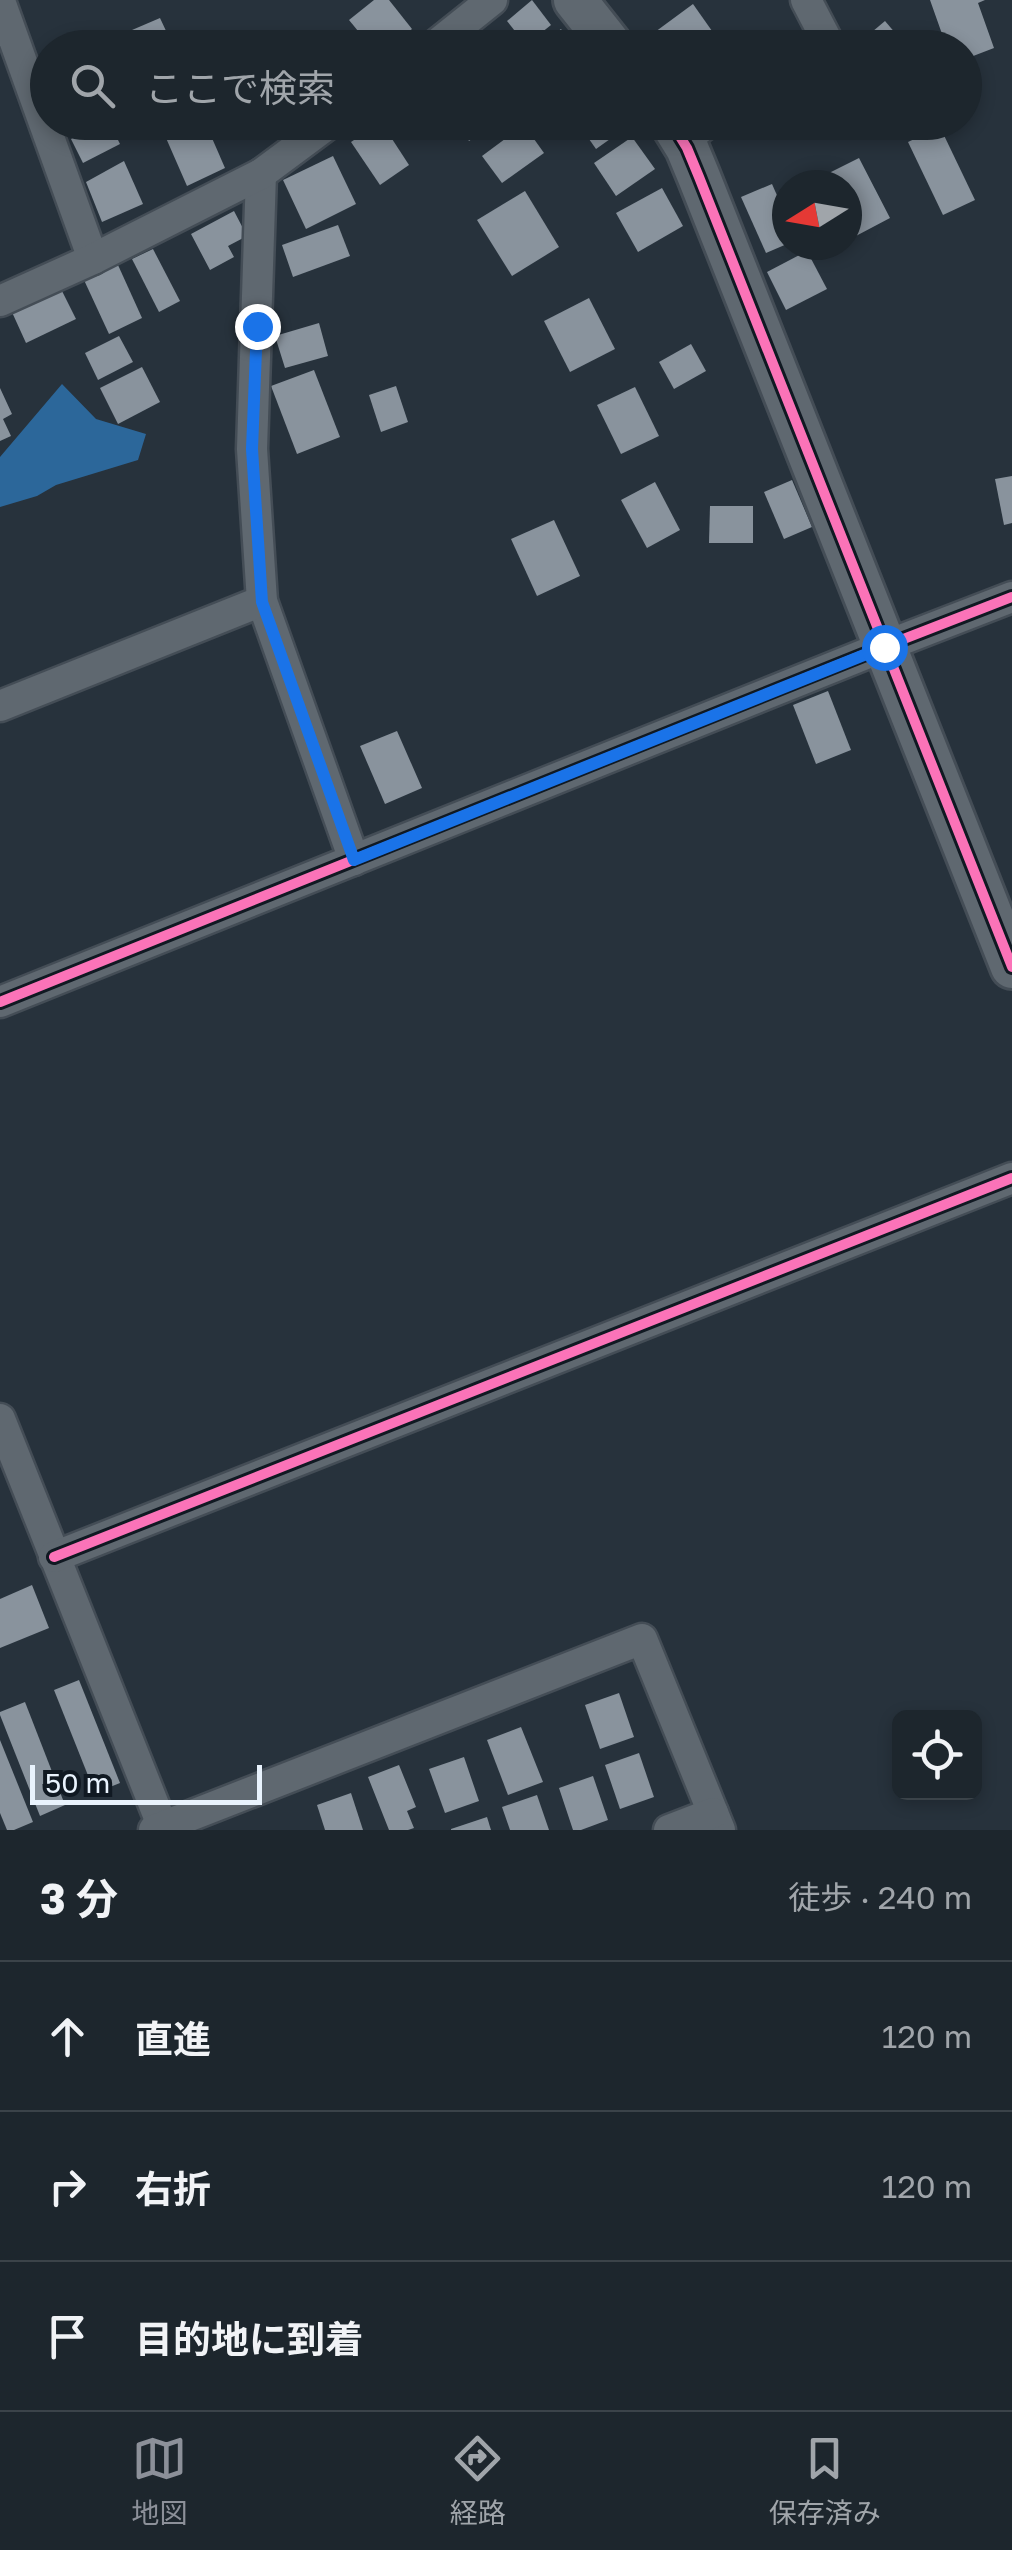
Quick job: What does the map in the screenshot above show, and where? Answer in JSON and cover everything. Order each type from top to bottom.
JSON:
[{"type":"street","points":[[454,30],[492,0]]},
{"type":"street","points":[[575,0],[599,30]]},
{"type":"street","points":[[806,0],[818,30]]},
{"type":"street","points":[[0,1],[30,84]]},
{"type":"street","points":[[50,140],[93,259]]},
{"type":"street","points":[[0,301],[261,174],[307,140]]},
{"type":"street","points":[[690,140],[699,178],[1012,968]]},
{"type":"street","points":[[261,174],[252,449],[262,602],[354,860]]},
{"type":"street","points":[[0,1002],[1012,598]]},
{"type":"street","points":[[0,706],[262,602]]},
{"type":"street","points":[[54,1557],[1012,1178]]},
{"type":"street","points":[[0,1419],[160,1829],[642,1639],[716,1821],[669,1830]]},
{"type":"shaded area","points":[[62,384],[96,419],[146,434],[138,460],[0,507],[0,457]]},
{"type":"building","points":[[374,0],[389,0],[412,29],[357,30],[349,20]]},
{"type":"building","points":[[532,0],[551,25],[545,30],[514,30],[507,21]]},
{"type":"building","points":[[930,0],[985,0],[978,3],[994,48],[982,53],[982,30],[941,30]]},
{"type":"building","points":[[693,4],[711,30],[658,30]]},
{"type":"building","points":[[160,18],[166,30],[132,30]]},
{"type":"building","points":[[885,21],[893,30],[874,30]]},
{"type":"building","points":[[72,140],[118,140],[120,144],[83,163]]},
{"type":"building","points":[[167,140],[213,140],[225,168],[187,186]]},
{"type":"building","points":[[393,140],[409,165],[380,185],[351,142]]},
{"type":"building","points":[[504,140],[535,140],[544,153],[502,183],[482,156]]},
{"type":"building","points":[[590,140],[609,140],[596,149]]},
{"type":"building","points":[[628,140],[634,140],[655,169],[616,196],[594,163]]},
{"type":"building","points":[[946,140],[975,200],[943,215],[908,142]]},
{"type":"building","points":[[333,156],[356,204],[306,229],[283,180]]},
{"type":"building","points":[[859,158],[890,218],[862,233],[862,170],[835,170]]},
{"type":"building","points":[[124,161],[143,204],[102,222],[86,182]]},
{"type":"building","points":[[772,184],[772,250],[766,253],[741,197]]},
{"type":"building","points":[[662,188],[683,226],[638,252],[616,213]]},
{"type":"building","points":[[525,191],[559,247],[512,276],[477,220]]},
{"type":"building","points":[[234,211],[247,236],[228,246],[234,257],[210,270],[191,234]]},
{"type":"building","points":[[338,225],[350,256],[293,277],[282,245]]},
{"type":"building","points":[[153,249],[180,301],[159,312],[132,259]]},
{"type":"building","points":[[790,260],[812,260],[827,289],[786,310],[767,272]]},
{"type":"building","points":[[118,265],[142,318],[109,334],[84,280]]},
{"type":"building","points":[[60,287],[76,319],[26,343],[11,310]]},
{"type":"building","points":[[589,298],[615,349],[570,372],[544,321]]},
{"type":"building","points":[[319,323],[328,356],[285,368],[275,336]]},
{"type":"building","points":[[119,336],[133,362],[98,380],[85,353]]},
{"type":"building","points":[[691,344],[706,371],[674,389],[659,362]]},
{"type":"building","points":[[142,367],[160,402],[118,424],[100,388]]},
{"type":"building","points":[[314,370],[340,437],[297,454],[271,386]]},
{"type":"building","points":[[396,386],[408,422],[381,432],[369,395]]},
{"type":"building","points":[[635,387],[659,436],[621,454],[597,405]]},
{"type":"building","points":[[0,388],[12,414],[3,419],[11,436],[0,441]]},
{"type":"building","points":[[1012,476],[1012,523],[1004,525],[995,479]]},
{"type":"building","points":[[792,480],[812,527],[784,539],[764,492]]},
{"type":"building","points":[[655,482],[680,530],[647,548],[621,500]]},
{"type":"building","points":[[710,506],[753,506],[753,543],[709,543]]},
{"type":"building","points":[[554,520],[580,576],[537,596],[511,539]]},
{"type":"building","points":[[828,691],[851,750],[816,764],[793,705]]},
{"type":"building","points":[[397,731],[422,788],[385,804],[360,746]]},
{"type":"building","points":[[32,1585],[49,1628],[0,1648],[0,1599]]},
{"type":"building","points":[[79,1680],[120,1783],[95,1793],[54,1690]]},
{"type":"building","points":[[619,1693],[634,1737],[600,1749],[585,1705]]},
{"type":"building","points":[[25,1702],[65,1805],[40,1816],[0,1715]]},
{"type":"building","points":[[521,1727],[543,1782],[508,1795],[487,1740]]},
{"type":"building","points":[[0,1740],[33,1822],[14,1830],[7,1830],[0,1813]]},
{"type":"building","points":[[639,1753],[654,1797],[620,1809],[605,1765]]},
{"type":"building","points":[[464,1757],[479,1801],[445,1813],[429,1769]]},
{"type":"building","points":[[399,1765],[416,1807],[407,1811],[414,1828],[389,1830],[368,1777]]},
{"type":"building","points":[[593,1776],[608,1820],[573,1830],[559,1788]]},
{"type":"building","points":[[351,1793],[363,1830],[325,1830],[317,1805]]},
{"type":"building","points":[[537,1795],[549,1830],[510,1830],[502,1807]]},
{"type":"building","points":[[487,1817],[491,1830],[451,1830],[451,1829]]},
{"type":"cycle path","points":[[682,140],[1012,967]]},
{"type":"cycle path","points":[[0,1002],[1012,597]]},
{"type":"cycle path","points":[[54,1557],[1012,1178]]},
{"type":"route","points":[[257,326],[252,449],[262,602],[354,860],[884,647]]}]
